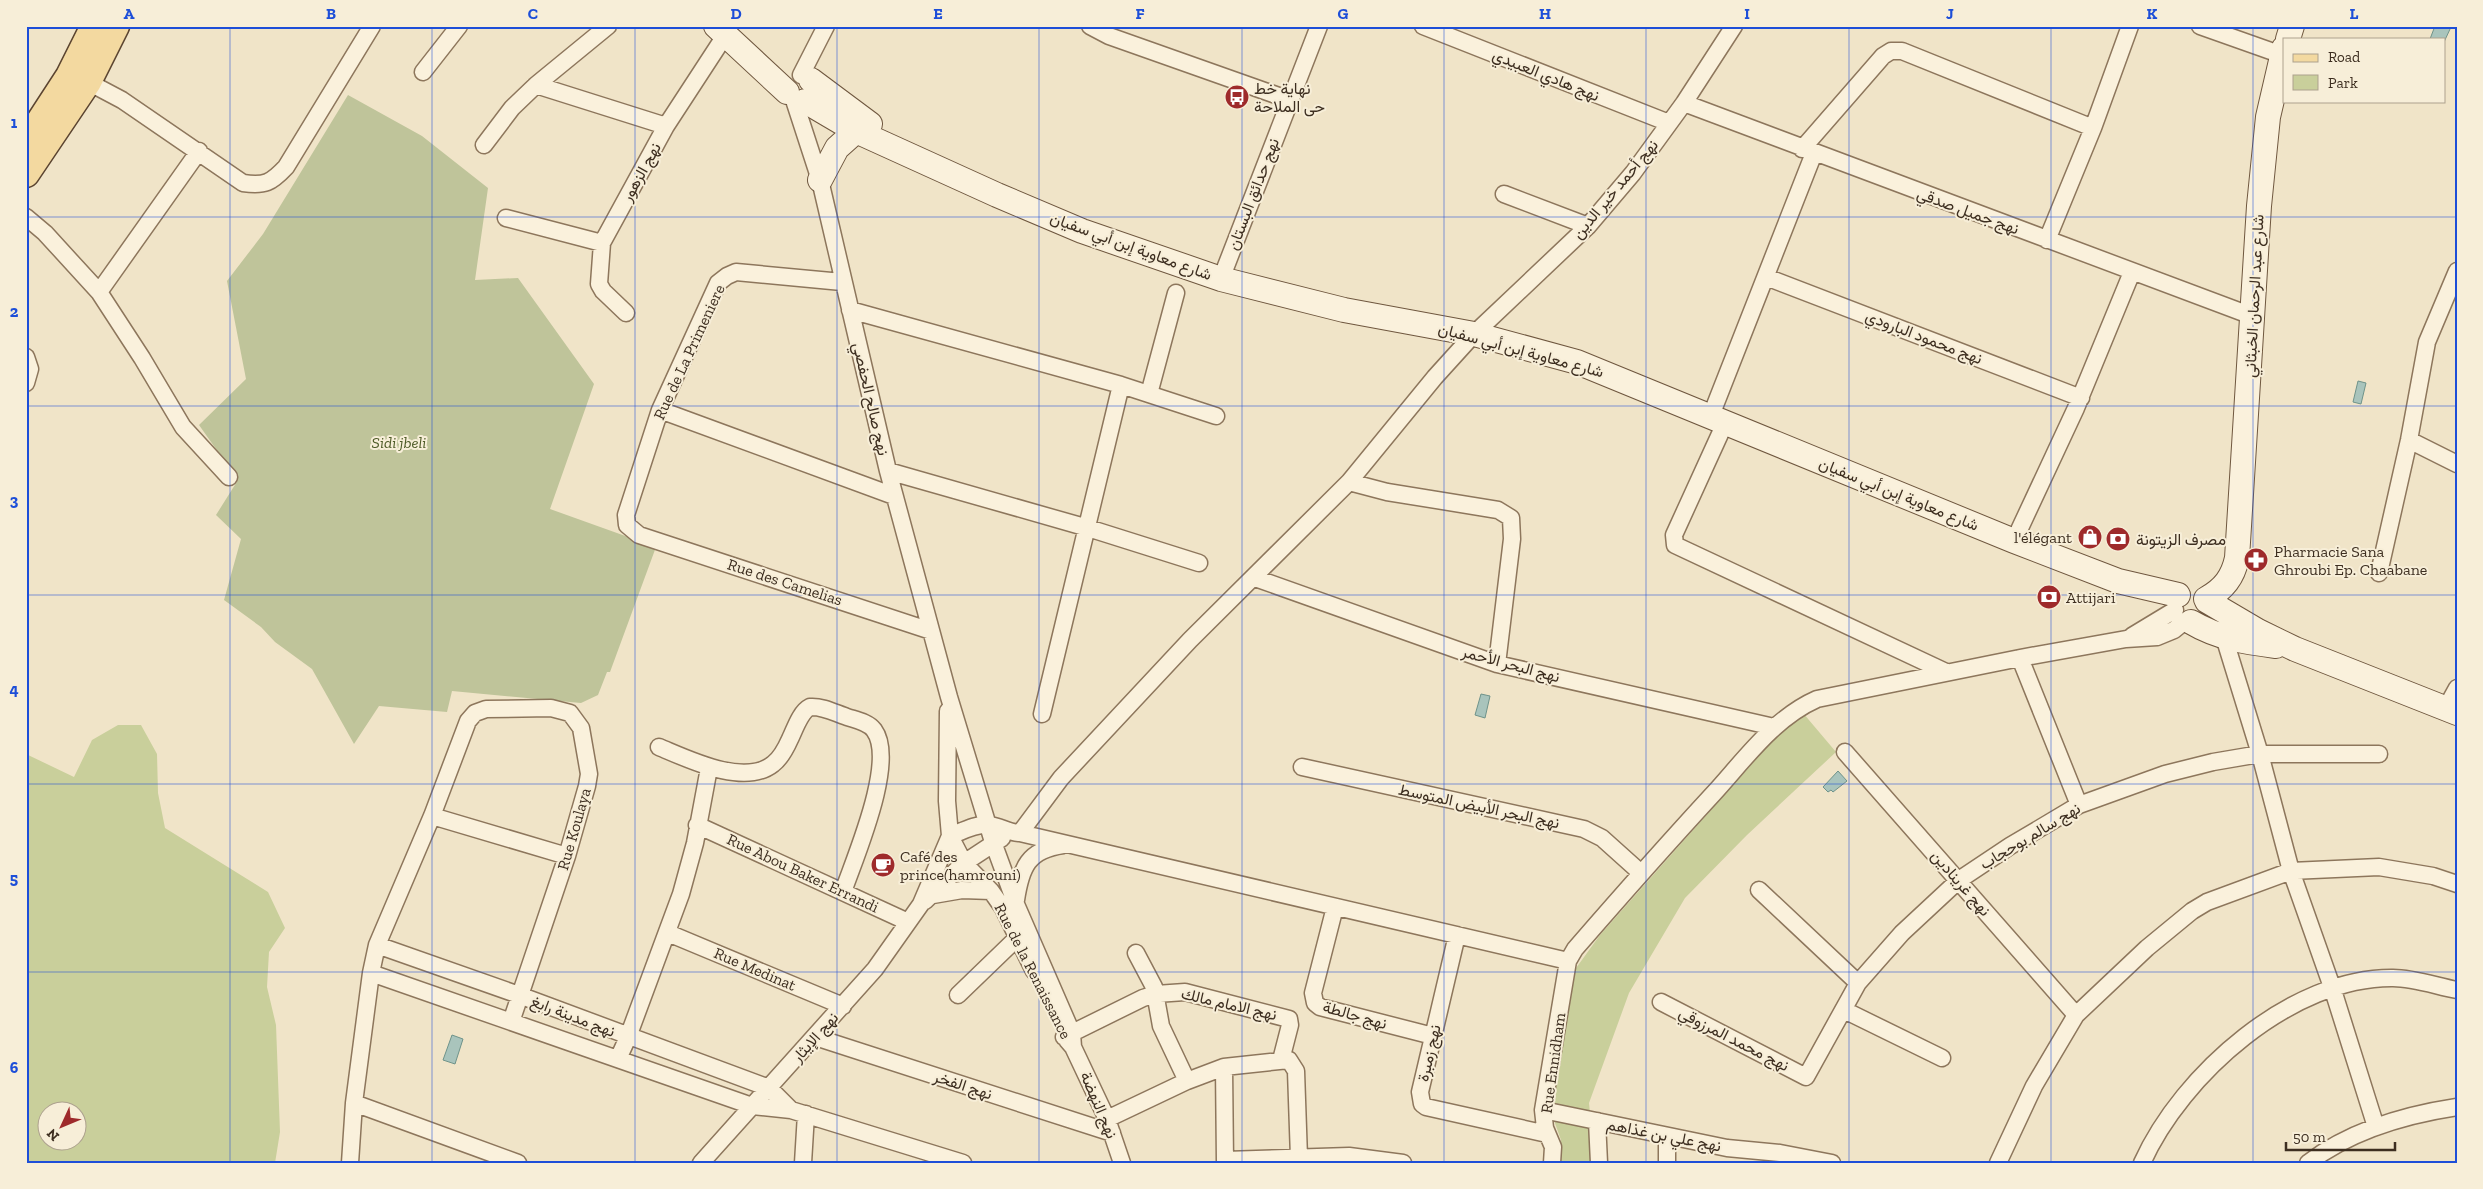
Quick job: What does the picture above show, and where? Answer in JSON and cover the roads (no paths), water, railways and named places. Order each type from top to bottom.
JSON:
[{"type":"main road","points":[[26,142],[69,76],[94,26]]},
{"type":"main road","points":[[26,174],[88,82],[116,26]]},
{"type":"main road","name":"شارع معاوية إبن أبي سفيان","points":[[720,30],[768,61],[856,131],[996,195],[1082,231],[1221,279],[1344,310],[1474,334],[1577,362],[1616,376],[1717,421],[2118,581],[2142,596],[2189,605],[2258,631],[2295,649],[2453,703]]},
{"type":"main road","name":"شارع عبد الرحمان الخبثاني","points":[[2230,579],[2235,569],[2237,546],[2259,206],[2268,117],[2283,58]]},
{"type":"main road","name":"شارع معاوية إبن أبي سفيان","points":[[799,87],[914,156]]},
{"type":"main road","points":[[820,180],[837,148],[856,131]]},
{"type":"main road","points":[[2189,605],[2237,546]]},
{"type":"main road","points":[[2189,605],[2215,594],[2230,579],[2241,606],[2258,631]]},
{"type":"main road","name":"شارع معاوية إبن أبي سفيان","points":[[2189,605],[2208,632],[2224,637],[2295,649]]},
{"type":"street","points":[[88,82],[122,100],[243,183],[261,185],[276,178],[286,167],[372,26]]},
{"type":"street","points":[[423,72],[459,26]]},
{"type":"street","points":[[484,145],[512,108],[536,85],[608,26]]},
{"type":"street","points":[[799,87],[826,26]]},
{"type":"street","points":[[1090,26],[1109,36],[1290,100]]},
{"type":"street","name":"نهج حدائق البستان","points":[[1221,279],[1319,26]]},
{"type":"street","name":"نهج هادي العبيدي","points":[[1424,26],[1669,123]]},
{"type":"street","name":"نهج أحمد خير الدين","points":[[1016,833],[1061,778],[1190,640],[1255,578],[1349,482],[1435,377],[1474,334],[1588,226],[1633,173],[1684,103],[1734,26]]},
{"type":"street","points":[[2047,240],[2130,26]]},
{"type":"street","points":[[2201,26],[2283,54]]},
{"type":"street","name":"نهج الزهور","points":[[626,313],[603,291],[599,284],[602,243],[720,30]]},
{"type":"street","points":[[1946,672],[1675,545],[1674,535],[1717,421],[1808,151],[1883,56],[1891,51],[1902,51],[2092,128]]},
{"type":"street","points":[[536,85],[666,126]]},
{"type":"street","name":"نهج صالح الحفصي","points":[[799,87],[842,282],[894,496],[949,697],[993,842]]},
{"type":"street","name":"نهج جميل صدقي","points":[[1684,103],[2252,316]]},
{"type":"street","points":[[98,292],[199,151]]},
{"type":"street","points":[[1504,194],[1588,226]]},
{"type":"street","points":[[26,217],[53,241],[98,292],[142,358],[183,427],[229,477]]},
{"type":"street","points":[[506,218],[602,243]]},
{"type":"street","points":[[2379,573],[2409,440],[2426,342],[2457,271]]},
{"type":"street","name":"Rue de La Primeniere","points":[[639,535],[629,529],[626,515],[660,410],[718,283],[736,272],[842,282]]},
{"type":"street","points":[[2014,541],[2081,398],[2132,272]]},
{"type":"street","name":"نهج محمود البارودي","points":[[1766,277],[2081,398]]},
{"type":"street","points":[[1149,394],[1176,293]]},
{"type":"street","points":[[850,310],[1121,385],[1216,416]]},
{"type":"street","points":[[26,357],[30,369],[26,383]]},
{"type":"street","points":[[1042,714],[1121,385]]},
{"type":"street","points":[[660,410],[894,496]]},
{"type":"street","points":[[2409,440],[2457,464]]},
{"type":"street","points":[[888,471],[1088,528],[1198,563]]},
{"type":"street","points":[[1349,482],[1387,492],[1498,510],[1511,518],[1512,540],[1497,664]]},
{"type":"street","name":"Rue des Camelias","points":[[639,535],[931,631]]},
{"type":"street","name":"نهج البحر الأحمر","points":[[1255,578],[1497,664],[1774,727]]},
{"type":"street","points":[[927,899],[950,836],[988,824],[1016,833],[1568,961],[1576,949],[1641,873],[1774,727],[1802,705],[1817,699],[1946,672],[2126,639],[2189,605]]},
{"type":"street","points":[[2224,637],[2260,754],[2291,871],[2332,987],[2376,1127]]},
{"type":"street","points":[[2020,658],[2079,805]]},
{"type":"street","name":"نهج صالح الحفصي","points":[[949,697],[947,802],[950,836],[964,863]]},
{"type":"street","points":[[659,747],[709,768],[751,772],[769,767],[785,750],[802,714],[810,707],[821,708],[863,722],[874,731],[881,758],[880,779],[843,892]]},
{"type":"street","name":"Rue Koulaya","points":[[350,1163],[354,1102],[371,973],[377,945],[432,816],[468,720],[475,713],[486,709],[551,708],[565,710],[574,716],[581,728],[589,774],[587,786],[567,856],[510,1022]]},
{"type":"street","name":"نهج غرينادين","points":[[1844,752],[1959,880],[2076,1016]]},
{"type":"street","name":"نهج سالم بوحجاب","points":[[1806,1077],[1858,983],[1902,933],[1959,880],[2010,846],[2079,805],[2165,774],[2213,762],[2260,754],[2379,754]]},
{"type":"street","name":"نهج البحر الأبيض المتوسط","points":[[1302,767],[1584,829],[1602,838],[1641,873]]},
{"type":"street","points":[[618,1059],[681,894],[695,843],[709,768]]},
{"type":"street","points":[[432,816],[567,856]]},
{"type":"street","name":"Rue Abou Baker Errandi","points":[[697,825],[908,922]]},
{"type":"street","points":[[927,899],[964,863],[993,842],[1016,833]]},
{"type":"street","name":"Rue de la Renaissance","points":[[993,842],[1070,1039]]},
{"type":"street","points":[[1015,902],[1018,881],[1027,862],[1036,854],[1050,847],[1069,844]]},
{"type":"street","name":"Rue de la Renaissance","points":[[964,863],[991,891],[1018,936],[1070,1039]]},
{"type":"street","points":[[1998,1163],[2034,1086],[2076,1016],[2147,948],[2192,911],[2207,902],[2291,871],[2379,867],[2434,876],[2457,884]]},
{"type":"street","points":[[927,899],[962,890],[991,891]]},
{"type":"street","points":[[1759,890],[1858,983]]},
{"type":"street","name":"نهج الإيثار","points":[[701,1163],[843,1006],[874,969],[927,899]]},
{"type":"street","name":"نهج جالطة","points":[[1334,907],[1313,993],[1315,1003],[1320,1007],[1433,1036]]},
{"type":"street","name":"Rue Medinat","points":[[668,932],[843,1006]]},
{"type":"street","name":"نهج زمبرة","points":[[1457,935],[1420,1092],[1422,1104],[1426,1107],[1547,1134]]},
{"type":"street","points":[[958,995],[1018,936]]},
{"type":"street","name":"نهج مدينة رابغ","points":[[377,945],[520,995],[769,1088]]},
{"type":"street","points":[[1136,953],[1156,994],[1161,1026],[1187,1081]]},
{"type":"street","name":"Rue Ennidham","points":[[1552,1163],[1553,1147],[1547,1134],[1543,1110],[1568,961]]},
{"type":"street","name":"نهج مدينة رابغ","points":[[371,973],[752,1106],[799,1112]]},
{"type":"street","points":[[2142,1163],[2162,1125],[2177,1104],[2211,1065],[2230,1048],[2273,1018],[2332,987],[2392,978],[2457,990]]},
{"type":"street","name":"نهج الامام مالك","points":[[1156,994],[1185,992],[1286,1017],[1290,1021],[1290,1025],[1281,1060]]},
{"type":"street","points":[[1070,1039],[1156,994]]},
{"type":"street","name":"نهج محمد المرزوقي","points":[[1661,1002],[1806,1077]]},
{"type":"street","points":[[1844,1010],[1942,1058]]},
{"type":"street","name":"نهج الفخر","points":[[814,1037],[1109,1126]]},
{"type":"street","name":"نهج النهضة","points":[[1070,1039],[1109,1126],[1122,1163]]},
{"type":"street","points":[[1109,1126],[1187,1081],[1224,1067],[1289,1060],[1296,1071],[1299,1158]]},
{"type":"street","points":[[1224,1067],[1225,1161],[1299,1158],[1403,1163]]},
{"type":"street","points":[[769,1088],[799,1112],[964,1163]]},
{"type":"street","points":[[354,1102],[518,1163]]},
{"type":"street","points":[[2308,1163],[2329,1147],[2376,1127],[2429,1111],[2457,1108]]},
{"type":"street","points":[[1543,1110],[1596,1121]]},
{"type":"street","points":[[799,1112],[804,1163]]},
{"type":"street","name":"نهج علي بن غذاهم","points":[[1599,1163],[1596,1121],[1667,1136],[1727,1155],[1832,1163]]},
{"type":"street","points":[[1667,1136],[1667,1163]]},
{"type":"water","points":[[2435,26],[2451,27],[2446,38],[2430,38]]},
{"type":"water","points":[[2358,381],[2366,383],[2361,404],[2353,402]]},
{"type":"water","points":[[1481,694],[1490,696],[1485,718],[1475,715]]},
{"type":"water","points":[[1838,771],[1847,781],[1833,792],[1831,790],[1828,792],[1823,787]]},
{"type":"water","points":[[452,1035],[463,1039],[455,1064],[443,1060]]},
{"type":"place","name":"نهاية خط حى الملاحة","points":[[1237,97]]},
{"type":"place","name":"l'élégant","points":[[2090,537]]},
{"type":"place","name":"مصرف الزيتونة","points":[[2118,539]]},
{"type":"place","name":"Pharmacie Sana Ghroubi Ep. Chaabane","points":[[2256,560]]},
{"type":"place","name":"Attijari","points":[[2049,597]]},
{"type":"place","name":"Café des prince(hamrouni)","points":[[883,865]]},
{"type":"park label","name":"Sidi jbeli","points":[[399,442]]}]
